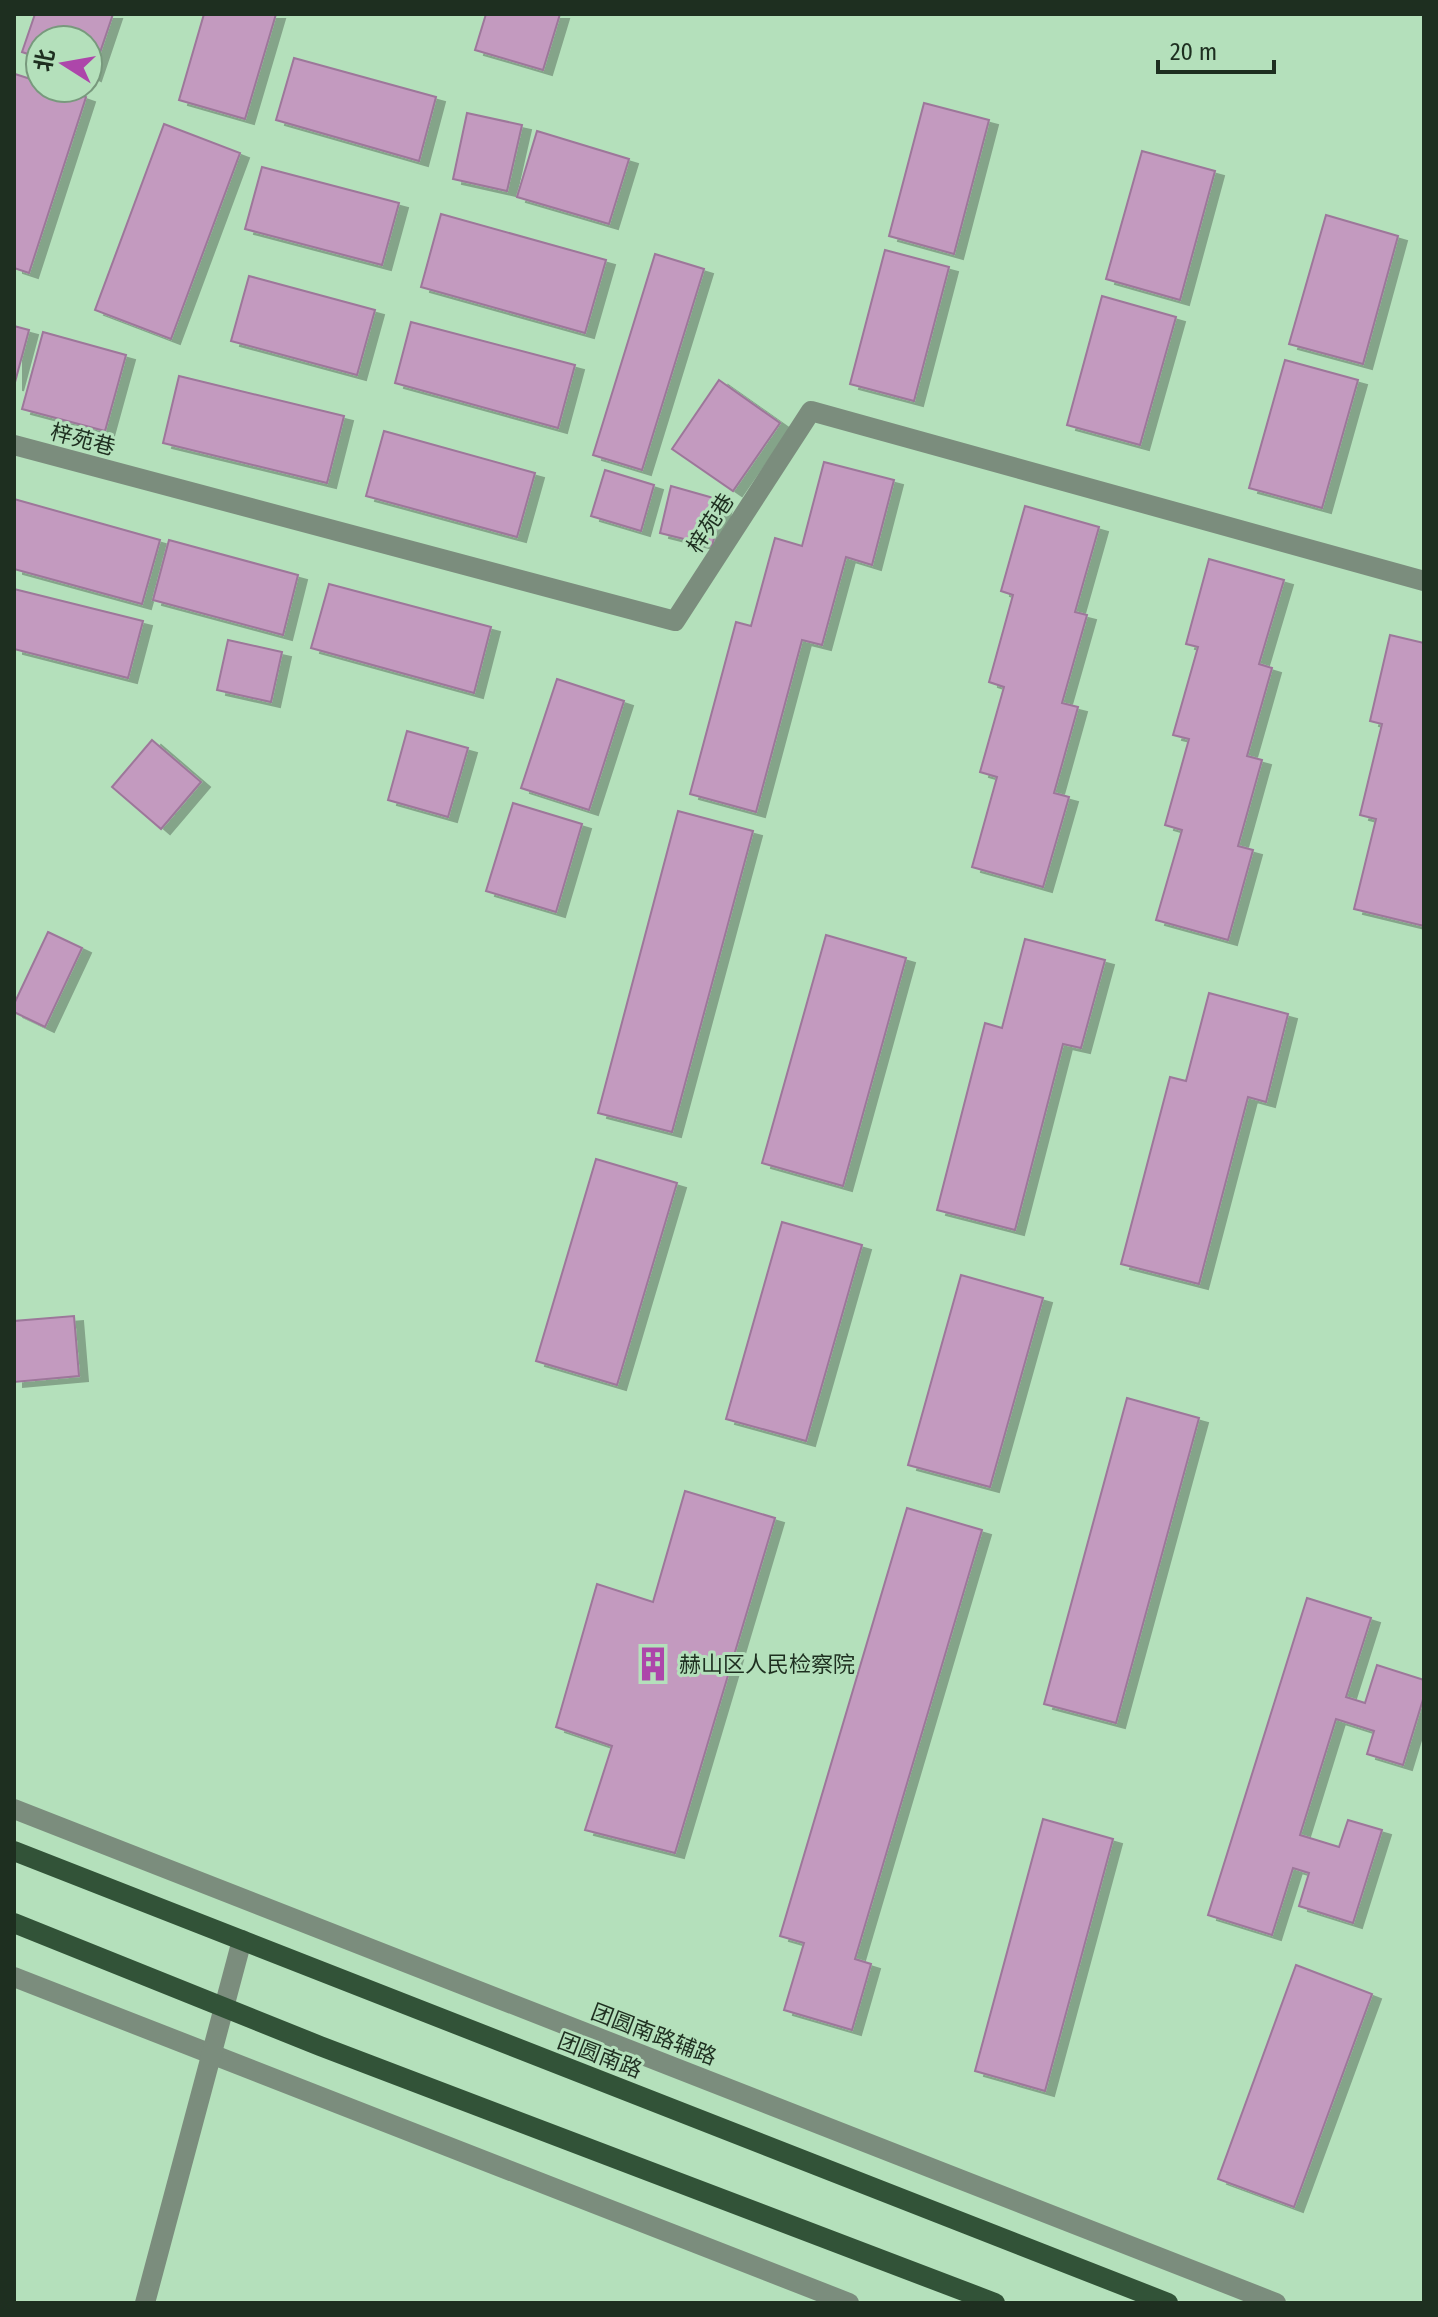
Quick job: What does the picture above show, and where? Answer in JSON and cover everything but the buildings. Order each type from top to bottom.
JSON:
[{"type":"main road","name":"团圆南路","points":[[14,1851],[1168,2303]]},
{"type":"main road","points":[[14,1923],[320,2046],[995,2303]]},
{"type":"street","name":"梓苑巷","points":[[14,445],[675,621],[811,411],[1424,581]]},
{"type":"street","name":"团圆南路辅路","points":[[14,1809],[1276,2303]]},
{"type":"street","points":[[145,2303],[242,1940]]},
{"type":"street","points":[[14,1977],[849,2303]]},
{"type":"place","name":"赫山区人民检察院","points":[[653,1664]]}]
